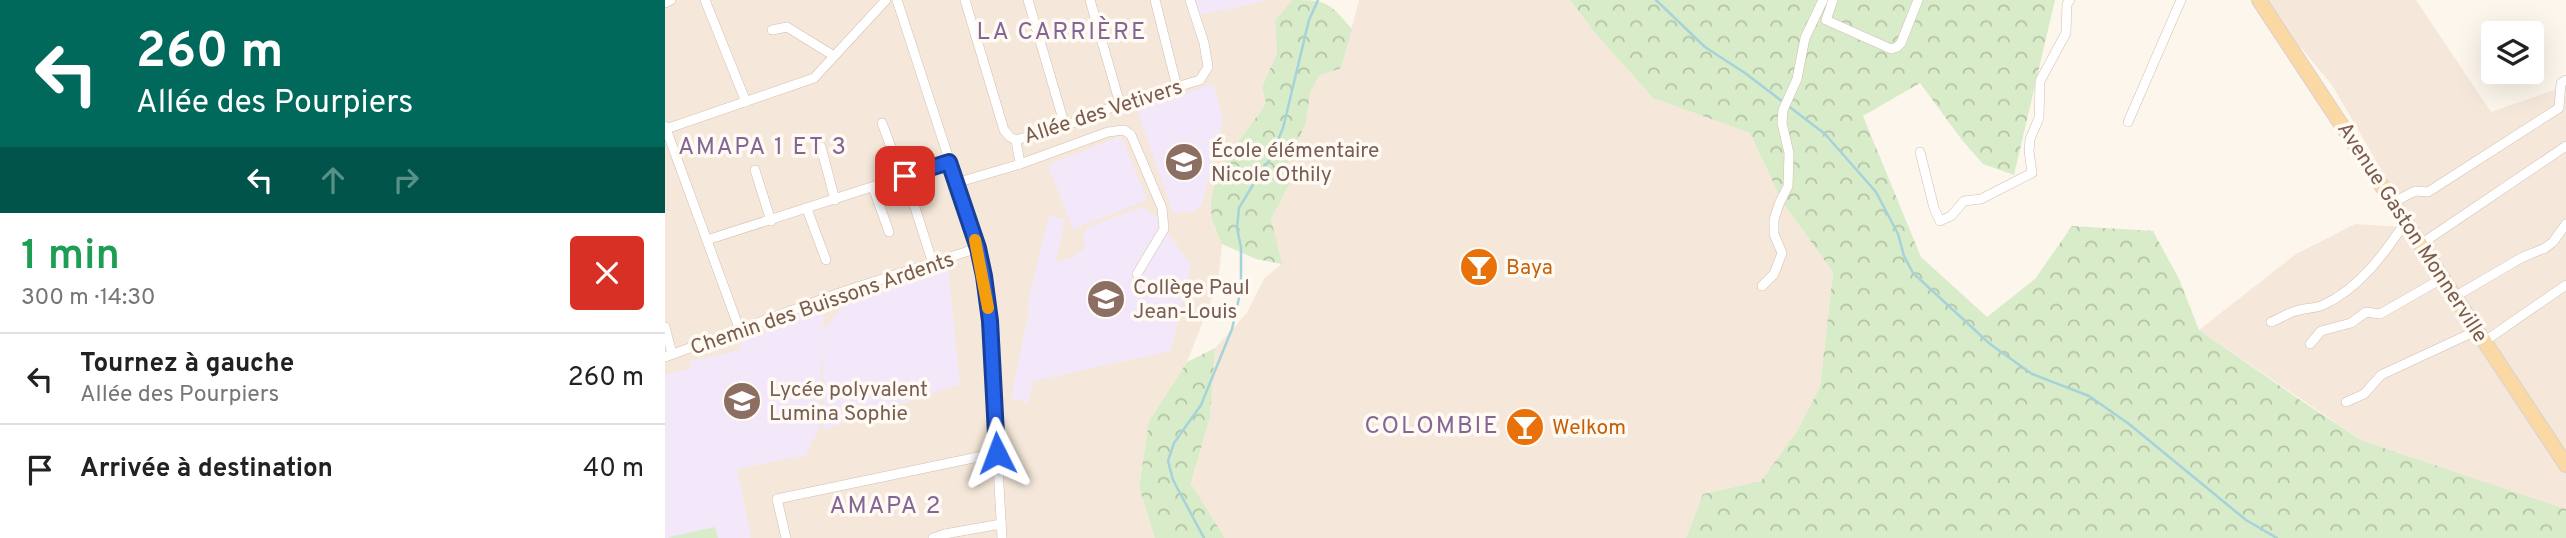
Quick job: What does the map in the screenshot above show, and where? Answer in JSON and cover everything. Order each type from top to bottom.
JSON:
[{"type":"main road","name":"Avenue Gaston Monnerville","points":[[2261,1],[2566,465]]},
{"type":"street","points":[[665,3],[671,0]]},
{"type":"street","points":[[705,0],[746,102]]},
{"type":"street","points":[[739,328],[666,127],[810,80],[818,75],[886,0]]},
{"type":"street","points":[[897,0],[978,248],[990,321],[1002,538]]},
{"type":"street","name":"Allée des Vetivers","points":[[965,0],[1004,130],[1016,140],[1065,126],[1120,103],[1200,80],[1208,67],[1204,43],[1190,0]]},
{"type":"street","points":[[1028,0],[1065,126]]},
{"type":"street","points":[[1090,0],[1120,103]]},
{"type":"street","points":[[1155,0],[1177,87]]},
{"type":"street","points":[[1762,286],[1775,274],[1782,253],[1774,234],[1779,204],[1788,186],[1789,153],[1783,110],[1797,79],[1805,38],[1823,0]]},
{"type":"street","points":[[1833,0],[1825,16],[1826,20],[1891,49],[1901,43],[1918,0]]},
{"type":"street","points":[[1920,152],[1934,208],[1940,221],[1951,216],[1964,201],[1981,199],[2032,173],[2030,139],[2039,118],[2040,82],[2066,33],[2067,4],[2070,0]]},
{"type":"street","points":[[2128,122],[2181,0]]},
{"type":"street","points":[[772,30],[787,27],[834,56]]},
{"type":"street","points":[[2394,202],[2415,191],[2428,192],[2559,108],[2561,83],[2566,80]]},
{"type":"street","points":[[882,123],[904,177],[933,264]]},
{"type":"street","points":[[956,183],[1020,164],[1108,132],[1119,129],[1131,135],[1162,208],[1164,229],[1137,274]]},
{"type":"street","points":[[1016,140],[1020,164]]},
{"type":"street","points":[[2421,244],[2566,146]]},
{"type":"street","points":[[821,147],[835,200]]},
{"type":"street","points":[[707,240],[949,162]]},
{"type":"street","points":[[755,170],[771,221]]},
{"type":"street","points":[[873,187],[889,232]]},
{"type":"street","points":[[807,209],[826,260]]},
{"type":"street","points":[[2271,322],[2297,310],[2320,306],[2342,295],[2388,249],[2406,221]]},
{"type":"street","points":[[2456,296],[2521,258],[2545,248],[2566,224]]},
{"type":"street","name":"Chemin des Buissons Ardents","points":[[668,356],[842,292],[978,248]]},
{"type":"street","points":[[2309,344],[2321,331],[2351,323],[2366,312],[2380,314],[2443,278]]},
{"type":"street","points":[[2346,402],[2364,394],[2381,375],[2481,335],[2566,285]]},
{"type":"street","points":[[665,327],[668,356]]},
{"type":"street","points":[[786,538],[778,499],[997,453]]},
{"type":"street","points":[[933,538],[1001,524]]},
{"type":"shaded area","points":[[665,0],[1292,0],[1275,22],[1277,53],[1262,87],[1266,103],[1221,172],[1216,188],[1214,228],[1222,244],[1218,283],[1187,362],[1149,421],[1139,487],[1155,538],[665,538]]},
{"type":"shaded area","points":[[1196,0],[1267,0],[1267,1],[1199,15]]},
{"type":"shaded area","points":[[1359,0],[1570,0],[1595,33],[1653,98],[1750,133],[1783,203],[1833,272],[1820,387],[1797,431],[1761,481],[1703,494],[1686,538],[1225,538],[1191,485],[1210,417],[1215,348],[1247,313],[1264,279],[1281,264],[1271,219],[1289,185],[1288,161],[1306,123],[1310,93],[1319,76],[1341,68]]},
{"type":"shaded area","points":[[2261,0],[2416,0],[2491,112],[2566,86],[2566,509],[2363,441],[2199,330],[2296,254],[2355,224],[2415,228],[2332,85]]},
{"type":"shaded area","name":"École élémentaire Nicole Othily","points":[[1213,84],[1223,119],[1202,204],[1194,212],[1173,213],[1137,109]]},
{"type":"shaded area","points":[[1121,136],[1147,200],[1073,229],[1048,165]]},
{"type":"shaded area","name":"Collège Paul Jean-Louis","points":[[1142,207],[1156,216],[1191,265],[1171,351],[1033,381],[1028,403],[1011,398],[1029,311],[1027,307],[1049,215],[1065,219],[1056,262],[1075,257],[1075,254],[1086,248],[1083,241],[1086,228]]},
{"type":"shaded area","name":"Lycée polyvalent Lumina Sophie","points":[[948,268],[960,384],[824,430],[822,339],[819,428],[806,455],[737,469],[751,538],[665,538],[665,375],[691,368],[690,361],[741,350],[739,342],[777,327],[783,319],[817,305],[818,310],[824,308],[823,331],[845,303]]},
{"type":"green space","points":[[1292,0],[1326,4],[1352,29],[1341,68],[1319,76],[1310,93],[1306,123],[1288,161],[1289,185],[1271,219],[1282,264],[1256,259],[1222,244],[1214,226],[1211,206],[1217,179],[1266,103],[1262,87],[1277,53],[1275,21]]},
{"type":"green space","points":[[1570,0],[2055,0],[2014,175],[1983,164],[1920,83],[1863,116],[1921,257],[1987,317],[2035,279],[2072,226],[2153,231],[2179,279],[2199,330],[2363,441],[2566,509],[2566,538],[1686,538],[1703,494],[1761,481],[1797,431],[1820,387],[1833,272],[1783,203],[1750,133],[1653,98],[1595,33]]},
{"type":"green space","points":[[1215,348],[1210,417],[1191,484],[1225,538],[1155,538],[1139,487],[1149,421],[1187,362]]},
{"type":"green space","points":[[715,527],[718,538],[669,538],[669,537]]},
{"type":"waterway","points":[[1204,538],[1173,480],[1168,461],[1174,443],[1201,405],[1232,329],[1241,289],[1241,247],[1237,228],[1239,208],[1269,161],[1283,128],[1309,20],[1318,0]]},
{"type":"waterway","points":[[1656,0],[1705,47],[1745,73],[1825,134],[1876,192],[1898,234],[1904,256],[1913,273],[1990,344],[2032,374],[2089,396],[2129,424],[2246,520],[2277,538]]},
{"type":"slow traffic","points":[[975,240],[988,308]]},
{"type":"place","name":"École élémentaire Nicole Othily","points":[[1184,162]]},
{"type":"place","name":"Baya","points":[[1479,267]]},
{"type":"place","name":"Collège Paul Jean-Louis","points":[[1106,299]]},
{"type":"place","name":"Lycée polyvalent Lumina Sophie","points":[[742,401]]},
{"type":"place","name":"Welkom","points":[[1525,427]]},
{"type":"district","name":"LA CARRIÈRE","points":[[1062,31]]},
{"type":"district","name":"AMAPA 1 ET 3","points":[[763,146]]},
{"type":"district","name":"COLOMBIE","points":[[1432,425]]},
{"type":"district","name":"AMAPA 2","points":[[886,505]]},
{"type":"route","points":[[905,176],[949,162],[978,248],[990,321],[997,453]]}]
